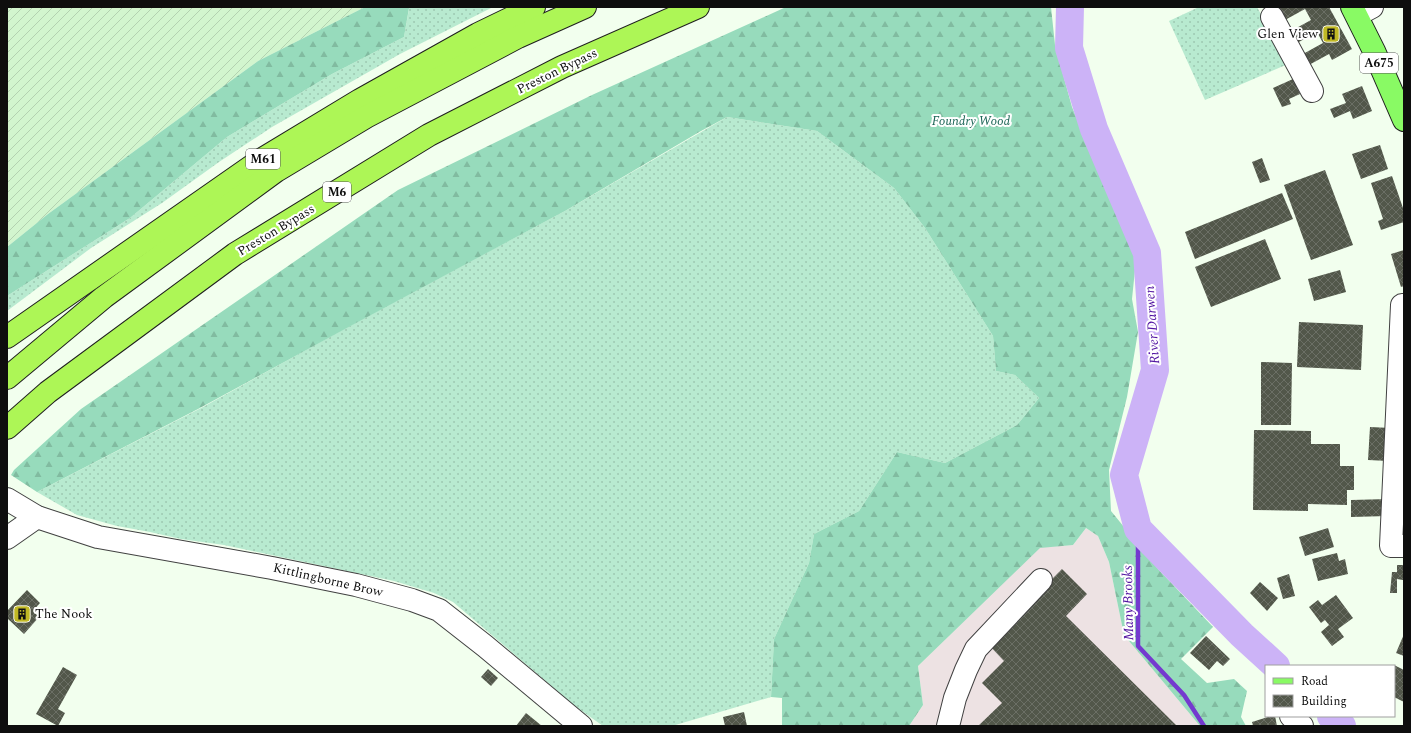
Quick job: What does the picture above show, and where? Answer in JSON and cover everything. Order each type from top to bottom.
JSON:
[{"type":"highway","name":"M61","points":[[7,336],[259,160],[360,100],[471,38],[534,7]]},
{"type":"highway","points":[[7,378],[104,297],[276,171],[366,117],[518,37],[585,7]]},
{"type":"highway","name":"Preston Bypass","points":[[7,428],[48,392],[235,254],[428,135],[562,67],[698,7]]},
{"type":"main road","name":"A675","points":[[1360,10],[1404,120]]},
{"type":"street","points":[[1272,17],[1312,91]]},
{"type":"street","points":[[1397,546],[1402,305]]},
{"type":"street","points":[[7,538],[22,508]]},
{"type":"street","name":"Kittlingborne Brow","points":[[22,508],[98,537],[272,568],[356,585],[412,600],[438,610],[485,646],[582,726]]},
{"type":"street","points":[[948,726],[955,698],[976,649],[1041,580]]},
{"type":"street","points":[[1291,717],[1302,726]]},
{"type":"shaded area","points":[[1086,528],[1098,536],[1109,562],[1124,635],[1200,726],[909,726],[923,705],[918,666],[1040,547],[1073,545]]},
{"type":"green space","points":[[7,7],[365,7],[258,61],[48,214],[7,247]]},
{"type":"green space","points":[[365,7],[409,8],[404,37],[332,74],[227,137],[130,218],[7,296],[7,247],[48,214],[258,61]]},
{"type":"green space","points":[[407,7],[493,7],[400,54],[272,127],[219,162],[162,203],[91,248],[7,311],[7,296],[130,218],[227,137],[332,74],[404,37],[409,9]]},
{"type":"green space","name":"Foundry Wood","points":[[786,7],[1051,7],[1055,45],[1072,107],[1136,260],[1132,299],[1138,332],[1127,397],[1109,470],[1111,511],[1159,570],[1213,627],[1181,659],[1207,683],[1234,679],[1247,691],[1241,717],[1246,726],[1200,726],[1124,635],[1109,562],[1098,536],[1086,528],[1073,545],[1040,548],[918,666],[923,705],[909,726],[782,726],[782,698],[771,697],[774,639],[809,563],[814,534],[859,511],[897,452],[945,463],[1017,425],[1039,398],[1015,375],[996,371],[993,336],[925,228],[894,188],[817,131],[727,117],[565,211],[198,409],[37,492],[11,475],[14,470],[81,409],[398,190],[592,95]]},
{"type":"green space","points":[[1199,7],[1257,7],[1288,64],[1205,100],[1169,21]]},
{"type":"green space","points":[[727,117],[817,131],[894,188],[925,228],[993,336],[996,371],[1015,375],[1039,398],[1017,425],[945,463],[897,452],[859,511],[814,534],[809,563],[774,639],[771,697],[672,726],[603,726],[575,706],[453,602],[434,593],[394,581],[224,545],[181,539],[117,526],[77,515],[37,492],[203,407],[384,307],[565,211]]},
{"type":"building","name":"Glen View","points":[[1282,7],[1329,7],[1352,49],[1332,60],[1329,54],[1309,65],[1303,54],[1323,43],[1317,32],[1297,43],[1291,31],[1311,20],[1305,9],[1285,20],[1278,9]]},
{"type":"building","points":[[1293,79],[1300,94],[1289,99],[1291,104],[1282,107],[1273,88]]},
{"type":"building","points":[[1362,86],[1372,111],[1353,119],[1350,111],[1334,118],[1330,109],[1346,103],[1342,94]]},
{"type":"building","points":[[1380,145],[1388,169],[1361,179],[1352,154]]},
{"type":"building","points":[[1262,158],[1270,180],[1260,183],[1252,162]]},
{"type":"building","points":[[1325,170],[1353,245],[1311,260],[1284,185]]},
{"type":"building","points":[[1392,176],[1404,211],[1404,222],[1381,230],[1378,221],[1383,219],[1371,183]]},
{"type":"building","points":[[1282,193],[1293,219],[1195,259],[1185,232]]},
{"type":"building","points":[[1265,239],[1281,279],[1211,307],[1195,267]]},
{"type":"building","points":[[1404,250],[1404,286],[1401,287],[1391,254]]},
{"type":"building","points":[[1340,270],[1346,292],[1314,301],[1308,279]]},
{"type":"building","points":[[1299,322],[1363,325],[1361,370],[1297,367]]},
{"type":"building","points":[[1261,362],[1292,363],[1291,425],[1261,425]]},
{"type":"building","points":[[1370,427],[1391,428],[1388,461],[1368,460]]},
{"type":"building","points":[[1254,430],[1311,431],[1311,444],[1340,444],[1340,466],[1354,466],[1354,490],[1347,490],[1347,505],[1308,504],[1308,511],[1253,510]]},
{"type":"building","points":[[1388,499],[1388,516],[1351,517],[1351,500]]},
{"type":"building","points":[[1328,528],[1334,547],[1305,556],[1299,537]]},
{"type":"building","points":[[1337,553],[1339,561],[1345,559],[1348,574],[1318,581],[1312,559]]},
{"type":"building","points":[[1397,565],[1404,565],[1403,580],[1397,579],[1397,593],[1390,593],[1392,572],[1397,572]]},
{"type":"building","points":[[1062,569],[1087,594],[1066,616],[1177,726],[978,726],[1002,703],[982,683],[1004,661],[988,644]]},
{"type":"building","points":[[1289,574],[1295,596],[1283,599],[1277,578]]},
{"type":"building","points":[[1260,582],[1278,598],[1267,611],[1250,593]]},
{"type":"building","name":"The Nook","points":[[27,590],[40,603],[33,611],[39,617],[24,634],[7,618],[7,611]]},
{"type":"building","points":[[1336,595],[1353,618],[1338,629],[1344,637],[1332,646],[1321,632],[1329,625],[1325,620],[1321,623],[1309,607],[1318,600],[1322,605]]},
{"type":"building","points":[[1404,634],[1404,656],[1396,653]]},
{"type":"building","points":[[1206,636],[1230,659],[1223,666],[1217,661],[1209,670],[1190,653]]},
{"type":"building","points":[[1395,666],[1404,670],[1404,702],[1395,698]]},
{"type":"building","points":[[63,667],[77,675],[58,709],[65,713],[58,726],[36,714]]},
{"type":"building","points":[[488,669],[498,678],[491,686],[481,677]]},
{"type":"building","points":[[744,712],[747,726],[725,726],[723,717]]},
{"type":"building","points":[[526,713],[542,726],[516,726]]},
{"type":"building","points":[[1268,717],[1275,717],[1277,726],[1253,726],[1252,722]]},
{"type":"waterway","name":"River Darwen","points":[[1070,7],[1069,48],[1094,129],[1147,253],[1155,370],[1124,475],[1138,529],[1242,635],[1275,665]]},
{"type":"waterway","name":"Many Brooks","points":[[1138,529],[1138,646],[1184,695],[1204,726]]},
{"type":"waterway","name":"River Darwen","points":[[1332,717],[1342,726]]},
{"type":"place","name":"Glen View","points":[[1331,34]]},
{"type":"place","name":"The Nook","points":[[22,614]]}]
